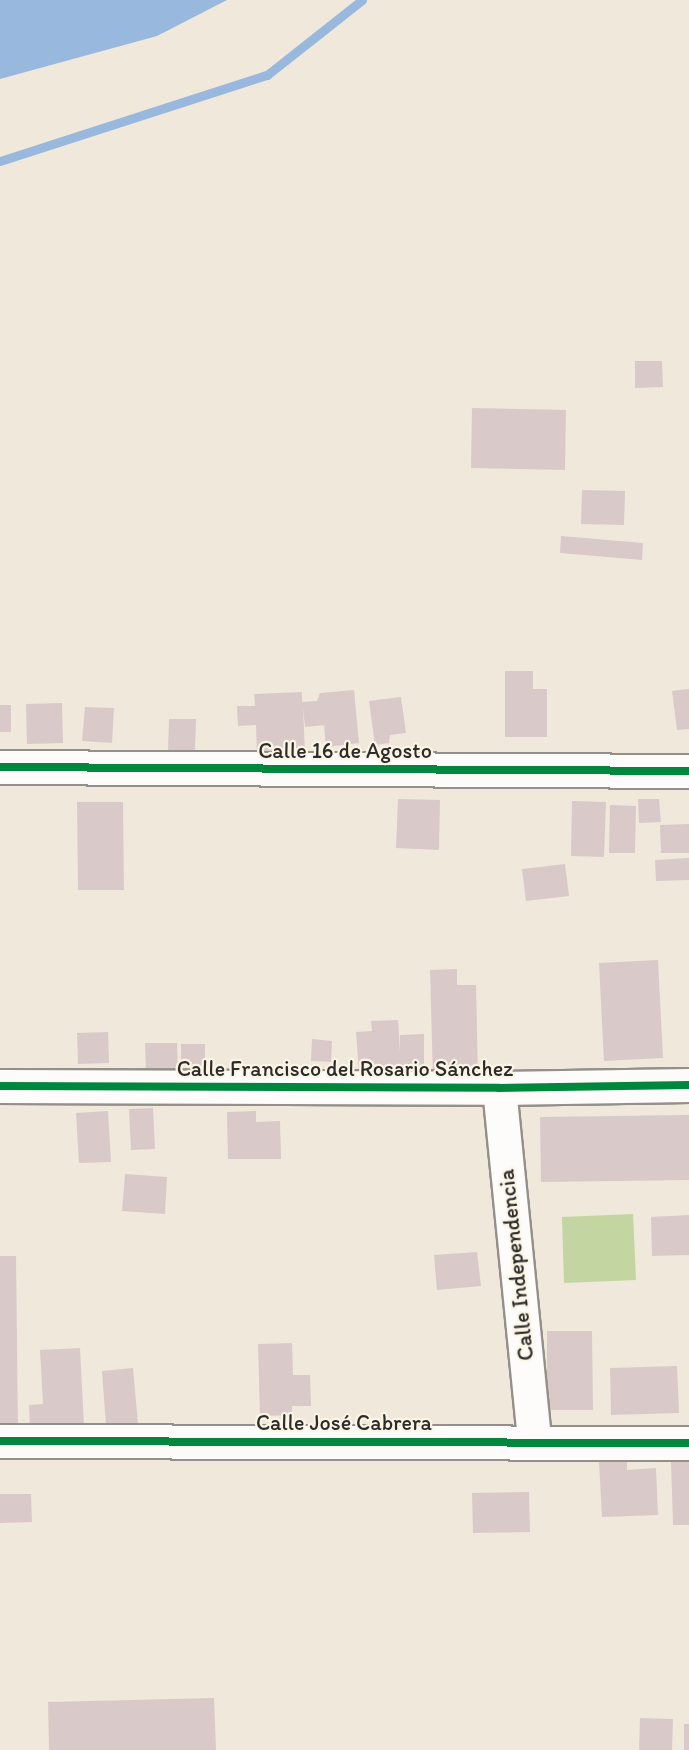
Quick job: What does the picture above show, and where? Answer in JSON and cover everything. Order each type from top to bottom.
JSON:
[{"type":"street","name":"Calle 16 de Agosto","points":[[0,767],[689,771]]},
{"type":"street","name":"Calle Francisco del Rosario Sánchez","points":[[0,1086],[499,1088],[689,1085]]},
{"type":"street","name":"Calle Independencia","points":[[499,1088],[534,1441]]},
{"type":"street","name":"Calle José Cabrera","points":[[0,1442],[689,1443]]},
{"type":"green space","points":[[633,1214],[636,1280],[564,1283],[562,1217]]},
{"type":"water","points":[[0,0],[227,0],[157,36],[0,79]]},
{"type":"building","points":[[635,361],[662,361],[663,387],[635,388]]},
{"type":"building","points":[[472,408],[566,410],[565,470],[471,468]]},
{"type":"building","points":[[582,490],[625,491],[624,525],[581,524]]},
{"type":"building","points":[[561,536],[643,543],[642,560],[560,553]]},
{"type":"building","points":[[505,671],[533,671],[533,689],[547,689],[547,737],[505,737]]},
{"type":"building","points":[[689,689],[689,729],[677,730],[672,691]]},
{"type":"building","points":[[354,690],[359,743],[326,747],[324,725],[305,727],[303,708],[305,753],[257,755],[256,725],[238,726],[237,706],[255,706],[254,694],[302,692],[302,702],[317,701],[320,693]]},
{"type":"building","points":[[401,697],[406,733],[390,735],[389,743],[375,745],[369,701]]},
{"type":"building","points":[[62,703],[63,743],[27,744],[26,704]]},
{"type":"building","points":[[0,705],[11,705],[11,732],[0,732]]},
{"type":"building","points":[[85,707],[114,708],[112,743],[82,741]]},
{"type":"building","points":[[169,719],[196,719],[195,752],[168,751]]},
{"type":"building","points":[[398,799],[440,800],[439,850],[396,848]]},
{"type":"building","points":[[638,799],[659,799],[661,822],[639,823]]},
{"type":"building","points":[[572,801],[606,802],[604,857],[571,856]]},
{"type":"building","points":[[77,802],[123,802],[124,890],[78,890]]},
{"type":"building","points":[[610,805],[636,806],[635,853],[609,853]]},
{"type":"building","points":[[689,824],[689,853],[661,853],[660,825]]},
{"type":"building","points":[[689,858],[689,880],[656,881],[655,860]]},
{"type":"building","points":[[565,864],[569,896],[526,901],[522,869]]},
{"type":"building","points":[[658,960],[663,1058],[604,1061],[599,963]]},
{"type":"building","points":[[457,969],[457,985],[476,985],[478,1077],[433,1078],[430,970]]},
{"type":"building","points":[[398,1020],[400,1052],[400,1035],[424,1034],[424,1071],[401,1069],[359,1071],[356,1032],[372,1031],[371,1021]]},
{"type":"building","points":[[108,1032],[109,1063],[78,1064],[77,1033]]},
{"type":"building","points":[[312,1039],[332,1041],[331,1062],[311,1061]]},
{"type":"building","points":[[145,1043],[177,1043],[178,1070],[146,1071]]},
{"type":"building","points":[[181,1044],[205,1044],[205,1066],[181,1066]]},
{"type":"building","points":[[153,1108],[155,1149],[131,1150],[129,1109]]},
{"type":"building","points":[[108,1111],[111,1162],[79,1163],[76,1113]]},
{"type":"building","points":[[256,1111],[256,1122],[280,1121],[281,1159],[228,1159],[227,1112]]},
{"type":"building","points":[[689,1115],[689,1180],[541,1182],[540,1117]]},
{"type":"building","points":[[125,1174],[167,1177],[165,1214],[122,1211]]},
{"type":"building","points":[[689,1215],[689,1255],[652,1256],[651,1217]]},
{"type":"building","points":[[477,1252],[481,1286],[437,1290],[434,1255]]},
{"type":"building","points":[[0,1256],[16,1256],[18,1426],[0,1426]]},
{"type":"building","points":[[547,1331],[592,1331],[593,1410],[547,1410]]},
{"type":"building","points":[[292,1343],[293,1375],[310,1375],[311,1406],[292,1406],[292,1415],[260,1416],[258,1344]]},
{"type":"building","points":[[80,1348],[84,1426],[30,1429],[29,1405],[43,1404],[40,1350]]},
{"type":"building","points":[[677,1366],[679,1413],[611,1415],[610,1368]]},
{"type":"building","points":[[133,1368],[138,1424],[106,1426],[102,1371]]},
{"type":"building","points":[[671,1459],[689,1459],[689,1525],[673,1525]]},
{"type":"building","points":[[627,1461],[627,1470],[656,1468],[658,1515],[602,1517],[599,1462]]},
{"type":"building","points":[[529,1492],[530,1532],[473,1533],[472,1493]]},
{"type":"building","points":[[0,1494],[31,1494],[32,1522],[0,1523]]},
{"type":"building","points":[[214,1698],[216,1750],[49,1750],[48,1702]]},
{"type":"building","points":[[640,1718],[673,1719],[672,1750],[639,1750]]},
{"type":"building","points":[[684,1724],[689,1724],[689,1750],[684,1750]]},
{"type":"waterway","points":[[0,161],[267,75],[362,0]]},
{"type":"cycle path","points":[[0,767],[689,771]]},
{"type":"cycle path","points":[[0,1086],[499,1088],[689,1085]]},
{"type":"cycle path","points":[[0,1441],[689,1443]]}]
